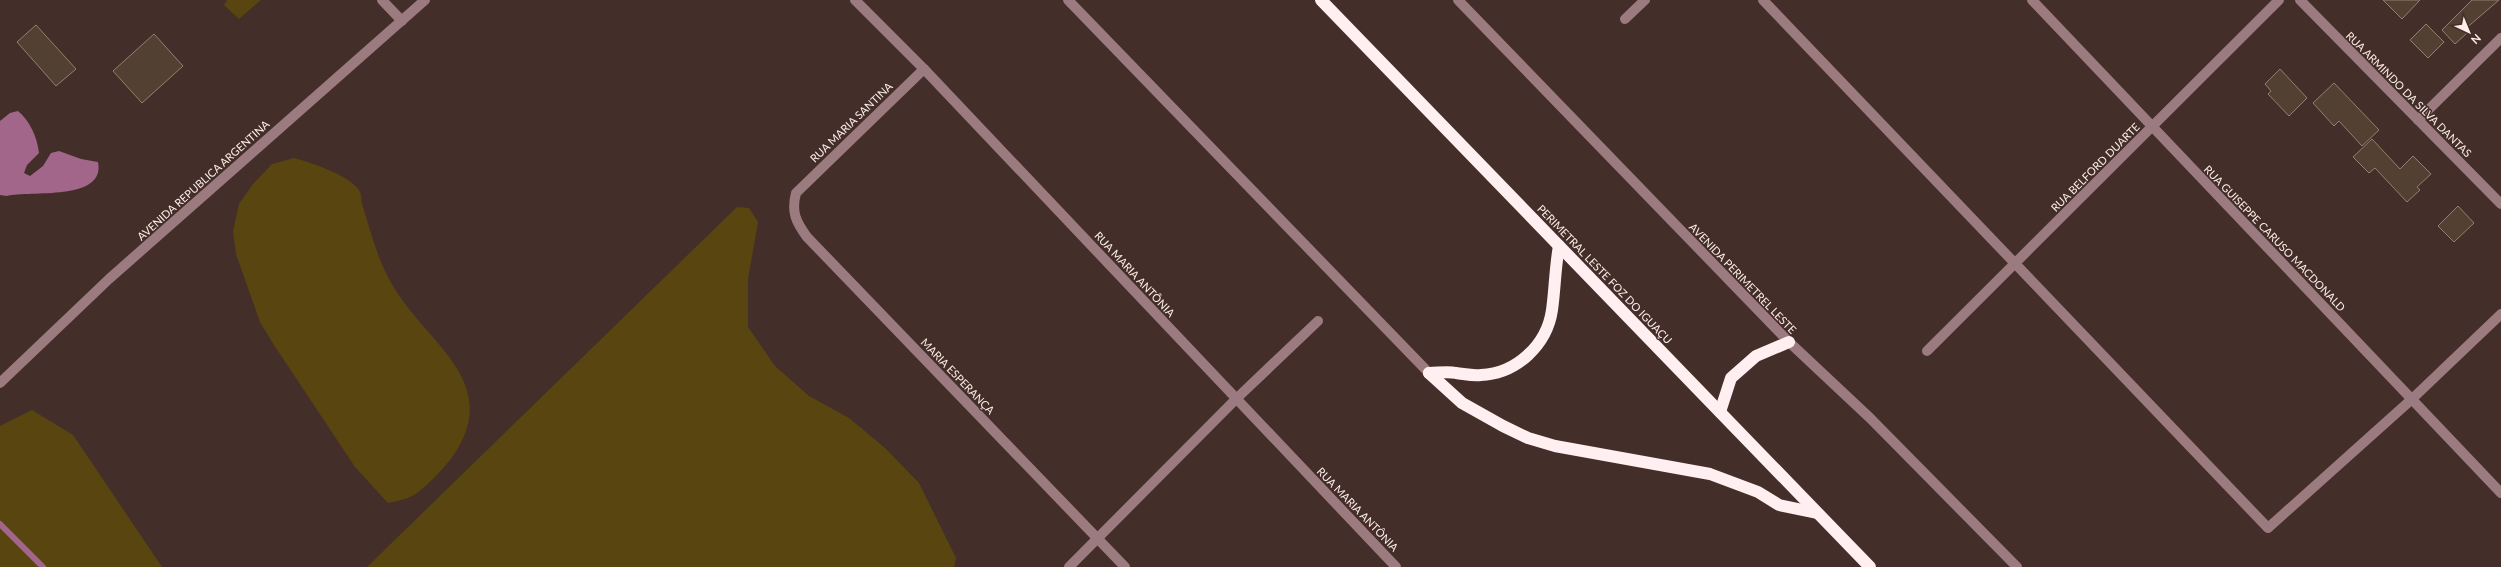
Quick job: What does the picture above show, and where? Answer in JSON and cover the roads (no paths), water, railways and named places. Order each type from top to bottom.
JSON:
[{"type":"highway","name":"PERIMETRAL LESTE FOZ DO IGUAÇU","points":[[1321,0],[1870,567]]},
{"type":"highway","points":[[1429,373],[1455,372],[1480,376],[1494,374],[1517,364],[1528,356],[1537,346],[1549,323],[1559,246]]},
{"type":"highway","points":[[1720,412],[1731,378],[1756,356],[1789,342]]},
{"type":"highway","points":[[1429,373],[1462,403],[1502,426],[1528,438],[1555,446],[1710,474],[1746,487],[1779,504],[1817,513]]},
{"type":"street","points":[[382,0],[402,21]]},
{"type":"street","name":"AVENIDA REPUBLICA ARGENTINA","points":[[0,383],[109,279],[425,0]]},
{"type":"street","name":"RUA MARIA ANTÔNIA","points":[[855,0],[924,69],[1396,567]]},
{"type":"street","points":[[1068,0],[1429,373]]},
{"type":"street","name":"AVENIDA PERIMETREL LESTE","points":[[1458,0],[1789,342],[1870,418],[2017,567]]},
{"type":"street","points":[[1625,19],[1645,0]]},
{"type":"street","points":[[1763,0],[2268,528],[2412,400],[2501,314]]},
{"type":"street","name":"RUA GUISEPPE CARUSO MACDONALD","points":[[2032,0],[2501,493]]},
{"type":"street","name":"RUA BELFORD DUARTE","points":[[1927,351],[2280,0]]},
{"type":"street","name":"RUA ARMINDO DA SILVA DANTAS","points":[[2300,0],[2501,204]]},
{"type":"street","points":[[2418,120],[2501,38]]},
{"type":"street","name":"RUA MARIA SANTINA","points":[[796,193],[924,69]]},
{"type":"street","name":"MARIA ESPERANÇA","points":[[796,193],[793,205],[795,221],[807,237],[1125,567]]},
{"type":"street","points":[[1069,567],[1236,399],[1318,321]]},
{"type":"waterway","points":[[0,524],[43,567]]}]
